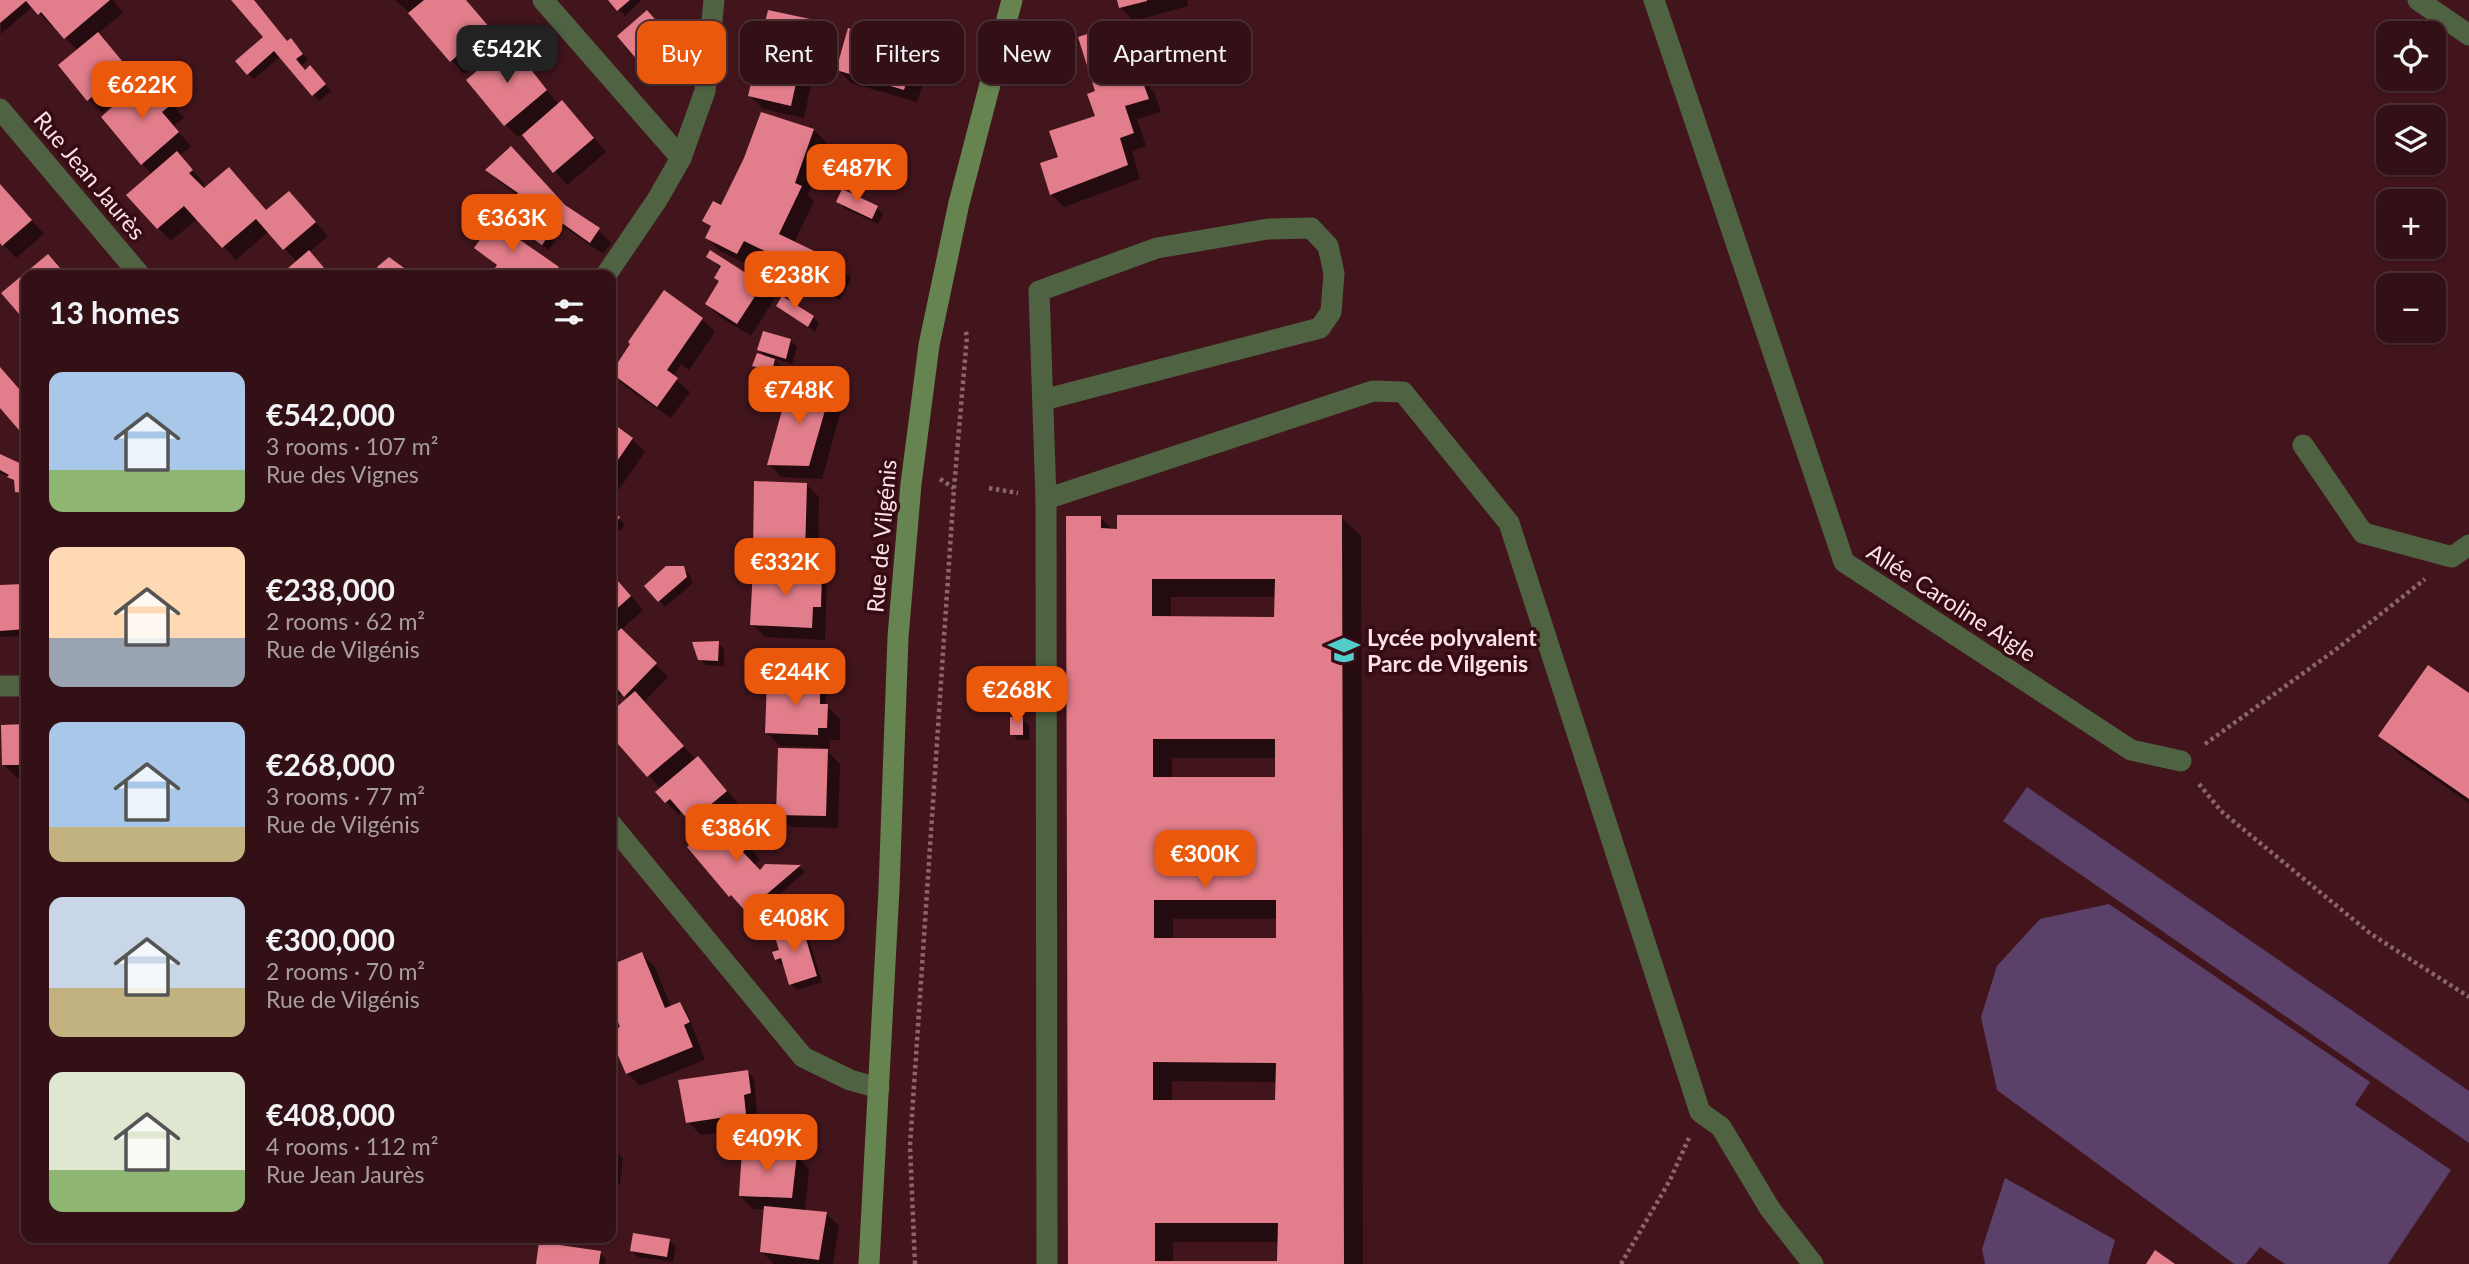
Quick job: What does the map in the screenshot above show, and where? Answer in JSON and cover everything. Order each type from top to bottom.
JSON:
[{"type":"street","points":[[543,0],[681,158]]},
{"type":"street","points":[[609,270],[657,200],[681,158],[705,92],[714,0]]},
{"type":"street","name":"Rue de Vilgénis","points":[[869,1264],[889,889],[898,637],[912,474],[929,345],[948,254],[1012,0]]},
{"type":"street","name":"Allée Caroline Aigle","points":[[1654,0],[1844,562],[2131,750],[2181,761]]},
{"type":"street","points":[[2418,0],[2469,35]]},
{"type":"street","name":"Rue Jean Jaurès","points":[[0,109],[136,270]]},
{"type":"street","points":[[1042,400],[1320,328],[1331,312],[1334,273],[1328,246],[1311,228],[1256,231],[1157,248],[1039,291],[1042,400],[1046,499],[1047,1264]]},
{"type":"street","points":[[1046,499],[1373,391],[1403,392],[1509,523],[1700,1112],[1721,1127],[1770,1209],[1814,1264]]},
{"type":"street","points":[[2303,445],[2363,533],[2461,551]]},
{"type":"street","points":[[0,686],[21,686]]},
{"type":"street","points":[[616,830],[803,1057],[850,1080],[879,1088]]},
{"type":"path","points":[[915,1264],[910,1146],[954,488],[967,336],[961,319]]},
{"type":"path","points":[[2461,551],[2334,651],[2181,761],[2221,811],[2371,934],[2469,997]]},
{"type":"path","points":[[1621,1264],[1670,1182],[1700,1112]]},
{"type":"shaded area","points":[[2027,787],[2469,1091],[2469,1143],[2003,821]]},
{"type":"shaded area","points":[[2109,904],[2370,1082],[2355,1105],[2451,1170],[2388,1264],[2285,1264],[2260,1247],[2246,1264],[2234,1264],[1997,1090],[1981,1017],[1997,966],[2040,919]]},
{"type":"shaded area","points":[[2005,1178],[2115,1240],[2108,1264],[1985,1264],[1982,1249]]},
{"type":"building","points":[[0,0],[110,0],[64,39],[41,12],[38,15],[26,1],[0,23]]},
{"type":"building","points":[[231,0],[254,0],[287,41],[291,38],[303,54],[296,59],[305,70],[310,65],[326,84],[312,96],[274,51],[247,75],[235,61],[263,37]]},
{"type":"building","points":[[424,0],[466,0],[490,28],[450,62],[408,13]]},
{"type":"building","points":[[608,0],[630,0],[617,11]]},
{"type":"building","points":[[1117,0],[1147,0],[1147,1],[1119,8]]},
{"type":"building","points":[[647,10],[656,21],[637,21],[637,60],[617,36]]},
{"type":"building","points":[[768,10],[810,19],[810,21],[765,21]]},
{"type":"building","points":[[848,28],[851,29],[851,74],[837,70]]},
{"type":"building","points":[[98,32],[127,67],[87,101],[58,65]]},
{"type":"building","points":[[1089,34],[1089,72],[1078,37]]},
{"type":"building","points":[[510,43],[547,90],[504,126],[466,80]]},
{"type":"building","points":[[150,77],[172,104],[162,112],[179,132],[141,165],[101,117],[138,84],[140,86]]},
{"type":"building","points":[[751,84],[796,84],[791,106],[748,96]]},
{"type":"building","points":[[884,84],[906,84],[904,90]]},
{"type":"building","points":[[1093,84],[1144,84],[1149,99],[1125,106],[1134,133],[1120,138],[1128,165],[1050,195],[1040,163],[1058,157],[1049,131],[1095,116],[1087,94],[1095,91]]},
{"type":"building","points":[[562,100],[594,138],[553,173],[522,135]]},
{"type":"building","points":[[761,112],[814,129],[795,183],[802,186],[779,234],[839,263],[827,288],[783,265],[785,261],[744,241],[737,254],[705,238],[711,226],[702,221],[713,201],[721,205],[744,158]]},
{"type":"building","points":[[511,146],[565,205],[600,228],[590,243],[559,221],[542,245],[502,217],[518,193],[485,170]]},
{"type":"building","points":[[177,151],[193,170],[189,173],[204,188],[229,167],[266,210],[289,191],[316,222],[283,250],[256,219],[222,248],[184,206],[157,229],[126,195]]},
{"type":"building","points":[[0,184],[32,220],[2,246],[0,243]]},
{"type":"building","points":[[842,189],[878,206],[872,219],[836,202]]},
{"type":"building","points":[[493,221],[559,267],[557,270],[494,270],[497,265],[474,248]]},
{"type":"building","points":[[309,250],[326,270],[286,270]]},
{"type":"building","points":[[710,250],[763,284],[737,324],[705,304],[719,281],[714,278],[721,266],[706,257]]},
{"type":"building","points":[[48,254],[62,270],[29,270]]},
{"type":"building","points":[[389,257],[407,270],[379,270],[377,267]]},
{"type":"building","points":[[21,276],[21,316],[1,293]]},
{"type":"building","points":[[664,290],[703,318],[667,370],[678,378],[657,407],[616,377],[616,365],[630,344],[628,342]]},
{"type":"building","points":[[782,296],[814,316],[808,327],[776,306]]},
{"type":"building","points":[[763,331],[791,339],[786,359],[757,350]]},
{"type":"building","points":[[757,353],[775,359],[772,372],[752,366]]},
{"type":"building","points":[[0,367],[21,389],[19,430],[0,408]]},
{"type":"building","points":[[790,381],[830,393],[809,466],[767,465]]},
{"type":"building","points":[[616,426],[633,438],[616,463]]},
{"type":"building","points":[[0,454],[21,464],[21,493],[15,492],[14,480],[0,470]]},
{"type":"building","points":[[754,481],[807,483],[805,556],[753,555]]},
{"type":"building","points":[[1117,515],[1342,515],[1344,1264],[1068,1264],[1066,516],[1101,516],[1101,528],[1117,529]],"holes":[[[1152,579],[1275,579],[1274,617],[1152,616]],[[1153,739],[1275,739],[1275,777],[1153,777]],[[1154,900],[1276,900],[1276,938],[1154,938]],[[1153,1062],[1276,1063],[1275,1100],[1153,1100]],[[1155,1223],[1278,1223],[1277,1261],[1155,1261]]]},
{"type":"building","points":[[666,566],[684,566],[687,577],[658,602],[644,586]]},
{"type":"building","points":[[753,569],[822,571],[821,607],[813,607],[812,628],[750,625]]},
{"type":"building","points":[[616,579],[631,596],[616,610]]},
{"type":"building","points":[[21,584],[21,629],[0,631],[0,585]]},
{"type":"building","points":[[621,628],[657,663],[624,697],[616,687],[616,634]]},
{"type":"building","points":[[719,641],[718,661],[698,660],[692,642]]},
{"type":"building","points":[[2428,665],[2469,693],[2469,799],[2378,736]]},
{"type":"building","points":[[767,680],[820,681],[820,704],[828,704],[827,728],[818,728],[818,735],[765,733]]},
{"type":"building","points":[[635,691],[684,746],[647,777],[616,742],[616,708]]},
{"type":"building","points":[[1010,717],[1023,717],[1023,735],[1010,735]]},
{"type":"building","points":[[21,724],[21,765],[2,765],[1,725]]},
{"type":"building","points":[[778,748],[828,749],[826,816],[776,815]]},
{"type":"building","points":[[698,756],[727,791],[690,822],[670,799],[665,803],[655,792]]},
{"type":"building","points":[[729,811],[741,824],[734,830],[748,846],[742,851],[760,870],[765,864],[801,865],[746,912],[731,895],[729,897],[687,847]]},
{"type":"building","points":[[801,922],[817,976],[789,985],[781,958],[775,960],[772,952],[779,950],[773,931]]},
{"type":"building","points":[[642,952],[665,1008],[680,1002],[690,1022],[684,1025],[693,1047],[626,1074],[616,1051],[616,1029],[620,1027],[616,1017],[616,963]]},
{"type":"building","points":[[748,1070],[751,1093],[744,1095],[746,1114],[686,1123],[678,1080]]},
{"type":"building","points":[[742,1149],[797,1154],[792,1198],[739,1196]]},
{"type":"building","points":[[764,1206],[827,1212],[819,1260],[760,1252]]},
{"type":"building","points":[[633,1233],[670,1239],[667,1257],[630,1251]]},
{"type":"building","points":[[539,1243],[601,1251],[599,1264],[536,1264]]},
{"type":"building","points":[[2155,1250],[2175,1264],[2146,1264]]},
{"type":"place","name":"Lycée polyvalent Parc de Vilgenis","points":[[1344,650]]}]
